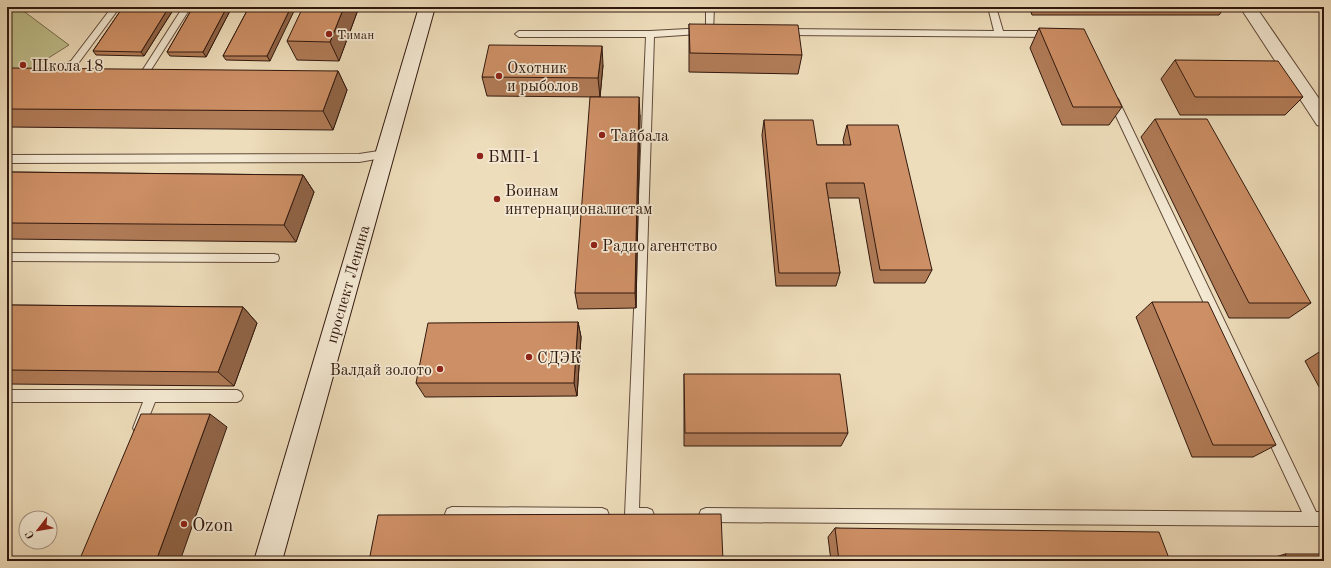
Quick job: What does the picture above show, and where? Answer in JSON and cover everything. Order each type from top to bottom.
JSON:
[{"type":"main road","name":"проспект Ленина","points":[[268,561],[427,7]]},
{"type":"main road","points":[[1248,7],[1324,120]]},
{"type":"lane","points":[[38,79],[74,63],[116,7]]},
{"type":"lane","points":[[146,71],[187,7]]},
{"type":"lane","points":[[519,34],[650,34],[714,31],[710,7]]},
{"type":"lane","points":[[992,7],[999,34]]},
{"type":"lane","points":[[773,32],[1059,34]]},
{"type":"lane","points":[[632,515],[650,34]]},
{"type":"lane","points":[[696,515],[1318,519],[1109,91]]},
{"type":"lane","points":[[7,158],[359,158],[385,154]]},
{"type":"lane","points":[[7,257],[274,258]]},
{"type":"lane","points":[[7,396],[237,396]]},
{"type":"lane","points":[[135,439],[151,396]]},
{"type":"lane","points":[[452,514],[656,515]]},
{"type":"green space","name":"Школа 18","points":[[7,7],[18,7],[69,45],[7,84]]},
{"type":"building","points":[[123,7],[169,7],[141,52],[93,51]]},
{"type":"building","points":[[193,7],[227,7],[203,52],[167,52]]},
{"type":"building","points":[[249,7],[291,7],[267,56],[223,56]]},
{"type":"building","points":[[303,7],[344,7],[330,42],[287,41]]},
{"type":"building","points":[[689,24],[798,25],[802,55],[690,53]]},
{"type":"building","points":[[1039,28],[1084,29],[1122,107],[1073,107]]},
{"type":"building","points":[[489,45],[602,46],[598,78],[482,77]]},
{"type":"building","points":[[1175,60],[1278,61],[1303,97],[1195,97]]},
{"type":"building","points":[[10,68],[338,71],[323,111],[7,109],[7,72]]},
{"type":"building","points":[[590,97],[639,97],[635,293],[575,293]]},
{"type":"building","points":[[1155,119],[1207,119],[1311,303],[1249,303]]},
{"type":"building","points":[[764,120],[813,120],[817,145],[851,145],[847,125],[898,125],[932,270],[880,270],[864,183],[826,183],[840,273],[779,273]]},
{"type":"building","points":[[7,172],[303,175],[284,225],[7,223]]},
{"type":"building","points":[[1152,302],[1208,302],[1276,445],[1213,445]]},
{"type":"building","points":[[7,305],[243,307],[218,372],[7,370]]},
{"type":"building","points":[[578,322],[574,383],[416,383],[428,323]]},
{"type":"building","points":[[684,374],[840,374],[848,433],[685,433]]},
{"type":"building","points":[[141,414],[210,414],[156,561],[79,561]]},
{"type":"building","points":[[721,514],[723,561],[369,561],[378,515]]},
{"type":"building","points":[[835,528],[1159,532],[1170,561],[839,561]]},
{"type":"building","points":[[1285,554],[1324,554],[1324,561],[1288,561]]},
{"type":"place","name":"Тиман","points":[[329,34]]},
{"type":"place","name":"Школа 18","points":[[23,65]]},
{"type":"place","name":"Охотник и рыболов","points":[[499,76]]},
{"type":"place","name":"Тайбала","points":[[602,135]]},
{"type":"place","name":"БМП-1","points":[[480,156]]},
{"type":"place","name":"Воинам интернационалистам","points":[[497,199]]},
{"type":"place","name":"Радио агентство","points":[[594,245]]},
{"type":"place","name":"СДЭК","points":[[529,357]]},
{"type":"place","name":"Валдай золото","points":[[440,369]]},
{"type":"place","name":"Ozon","points":[[184,524]]}]
